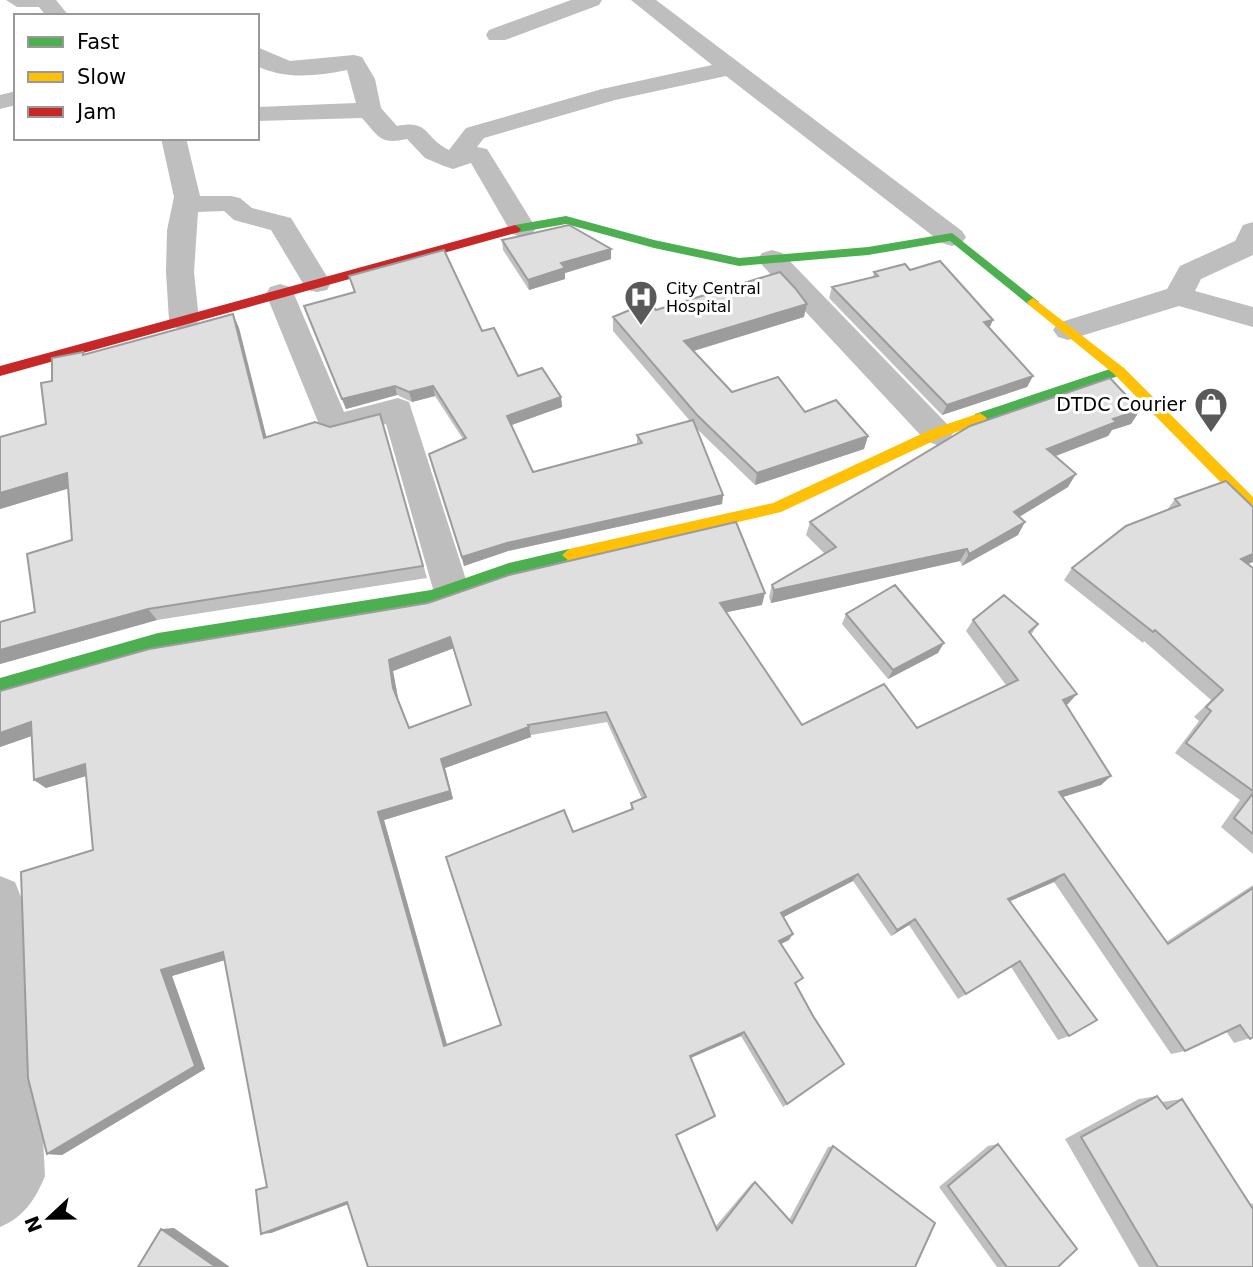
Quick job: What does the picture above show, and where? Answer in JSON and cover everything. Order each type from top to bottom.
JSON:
[{"type":"main road","points":[[0,371],[522,228],[566,220],[654,244],[739,262],[868,251],[952,237],[1119,371],[1253,506]]},
{"type":"main road","points":[[0,685],[158,640],[431,596],[509,569],[776,508],[937,433],[1119,371]]},
{"type":"street","points":[[17,0],[45,1],[56,14]]},
{"type":"street","points":[[497,35],[591,0]]},
{"type":"street","points":[[642,0],[952,237]]},
{"type":"street","points":[[259,56],[263,60],[308,71],[354,62],[363,79],[369,110],[391,135],[414,130],[428,151],[453,161],[478,154],[522,228]]},
{"type":"street","points":[[453,161],[475,133],[610,94],[731,68]]},
{"type":"street","points":[[259,114],[369,110]]},
{"type":"street","points":[[173,140],[187,197],[180,272],[184,320]]},
{"type":"street","points":[[185,206],[212,202],[231,204],[243,214],[281,223],[317,283]]},
{"type":"street","points":[[1178,296],[1190,273],[1246,247],[1253,231]]},
{"type":"street","points":[[772,259],[937,433]]},
{"type":"street","points":[[280,293],[334,425],[398,410],[451,589]]},
{"type":"street","points":[[1068,330],[1178,296],[1253,317]]},
{"type":"street","points":[[0,897],[10,925],[20,1176],[0,1202]]},
{"type":"building","points":[[569,225],[611,249],[561,263],[565,268],[528,280],[502,240]]},
{"type":"building","points":[[444,250],[482,331],[494,328],[518,376],[542,368],[561,397],[507,416],[533,472],[642,443],[637,435],[693,420],[723,495],[507,543],[462,557],[429,454],[466,438],[433,386],[409,392],[395,386],[342,399],[304,306],[355,292],[349,276]]},
{"type":"building","points":[[940,261],[993,320],[984,322],[1033,376],[947,405],[832,287],[878,276],[874,272],[905,264],[910,270]]},
{"type":"building","points":[[780,272],[807,304],[684,341],[732,392],[778,377],[805,412],[836,400],[868,436],[757,473],[697,415],[613,317],[649,302],[656,310]]},
{"type":"building","points":[[233,314],[264,438],[315,422],[330,427],[380,414],[423,566],[148,609],[0,650],[0,622],[35,612],[27,554],[72,540],[67,473],[0,493],[0,437],[46,424],[41,383],[52,381],[52,358],[83,352],[83,355]]},
{"type":"building","points":[[1110,378],[1140,410],[1113,419],[1116,422],[1047,449],[1076,474],[1014,512],[1025,522],[969,554],[967,549],[774,590],[772,585],[836,547],[810,522],[970,426]]},
{"type":"building","points":[[1226,481],[1253,507],[1253,554],[1241,559],[1253,568],[1253,791],[1186,743],[1211,711],[1206,707],[1223,690],[1155,630],[1153,632],[1072,568],[1126,526],[1180,505],[1175,499]]},
{"type":"building","points":[[736,522],[765,593],[720,603],[802,725],[884,684],[917,728],[1018,680],[973,620],[1004,595],[1038,624],[1029,632],[1077,694],[1063,700],[1111,776],[1059,792],[1168,944],[1253,888],[1253,1037],[1250,1039],[1240,1025],[1185,1051],[1064,874],[1008,899],[1097,1020],[1069,1036],[1020,961],[966,994],[915,919],[897,930],[858,874],[781,913],[793,934],[779,941],[803,978],[795,983],[844,1064],[787,1104],[744,1032],[690,1056],[715,1116],[676,1135],[717,1230],[755,1182],[792,1223],[833,1146],[935,1223],[915,1267],[368,1267],[347,1202],[261,1234],[256,1190],[267,1187],[223,952],[161,970],[195,1066],[47,1154],[28,1078],[21,872],[93,850],[85,764],[34,780],[31,722],[0,733],[0,691],[149,649],[428,603],[509,575]],"holes":[[[450,637],[471,705],[409,728],[393,688],[389,660]],[[606,712],[646,797],[631,803],[633,809],[573,832],[564,810],[446,857],[501,1025],[444,1046],[378,812],[450,791],[441,759],[529,727],[528,725]]]},
{"type":"building","points":[[895,585],[944,643],[893,670],[846,614]]},
{"type":"building","points":[[1253,793],[1253,834],[1234,818]]},
{"type":"building","points":[[1157,1096],[1167,1109],[1182,1099],[1253,1209],[1253,1267],[1158,1267],[1081,1137]]},
{"type":"building","points":[[998,1144],[1077,1249],[1058,1267],[1007,1267],[948,1186]]},
{"type":"building","points":[[161,1229],[216,1267],[138,1267]]},
{"type":"traffic: fast","points":[[515,229],[566,220],[654,244],[739,262],[868,251],[952,237],[1033,302]]},
{"type":"traffic: fast","points":[[980,418],[1119,371]]},
{"type":"traffic: fast","points":[[0,685],[158,640],[431,596],[509,569],[569,555]]},
{"type":"traffic: slow","points":[[1033,302],[1119,371],[1253,506]]},
{"type":"traffic: slow","points":[[569,555],[776,508],[937,433],[980,418]]},
{"type":"traffic: jam","points":[[0,371],[515,229]]},
{"type":"place","name":"City Central Hospital","points":[[641,327]]},
{"type":"place","name":"DTDC Courier","points":[[1211,434]]}]
